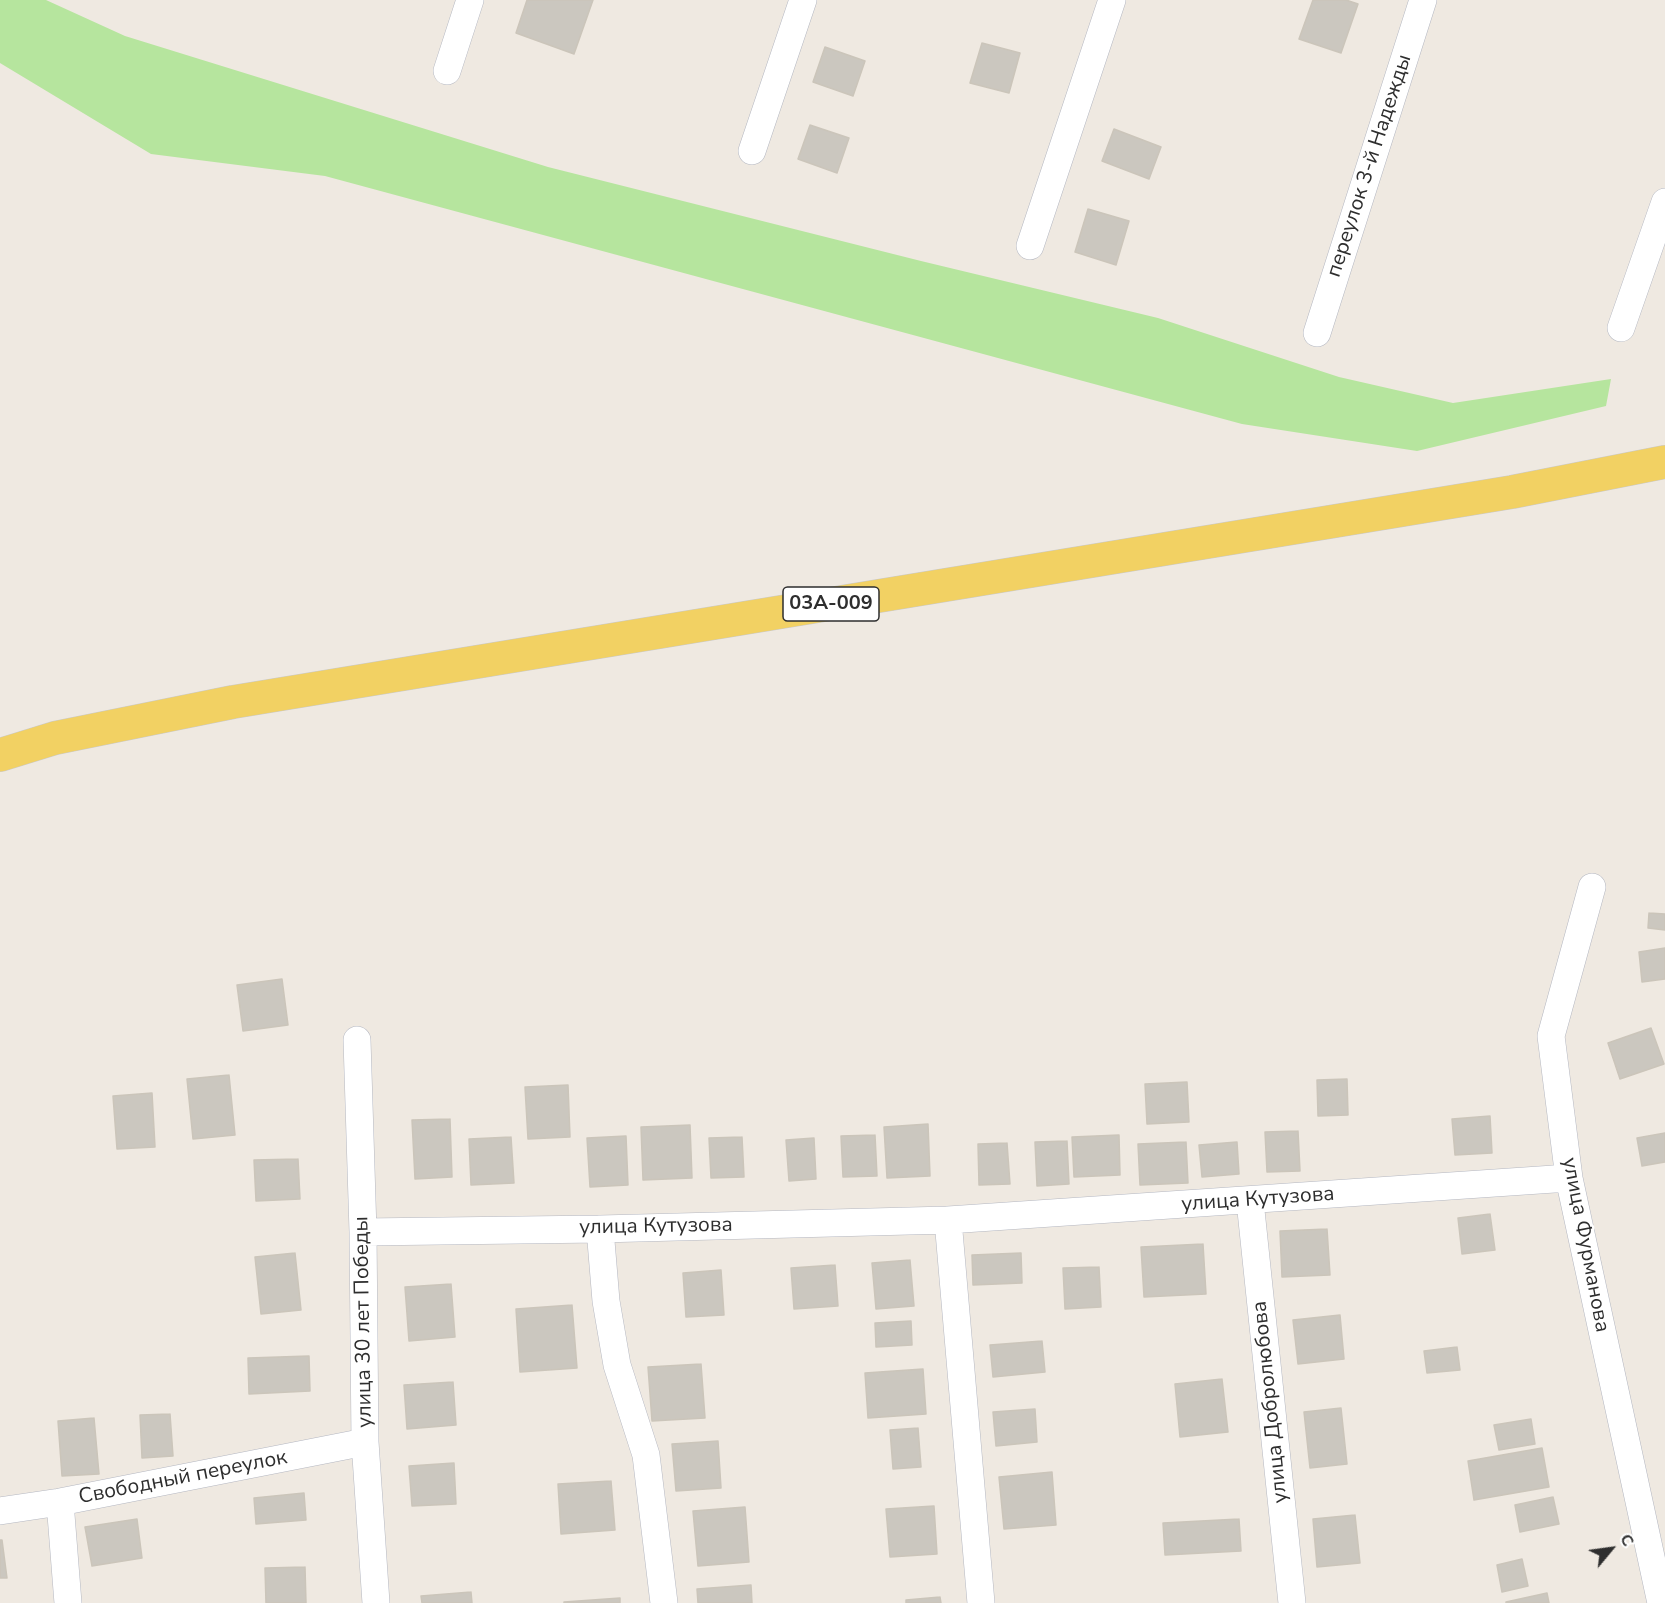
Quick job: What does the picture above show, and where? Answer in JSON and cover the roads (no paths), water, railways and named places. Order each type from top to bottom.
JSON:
[{"type":"main road","name":"03А-009","points":[[0,755],[56,738],[233,702],[1512,492],[1665,462]]},
{"type":"street","points":[[447,71],[470,0]]},
{"type":"street","points":[[752,151],[803,0]]},
{"type":"street","points":[[1030,246],[1112,0]]},
{"type":"street","name":"переулок 3-й Надежды","points":[[1317,333],[1423,0]]},
{"type":"street","points":[[1621,328],[1665,202]]},
{"type":"street","name":"улица Фурманова","points":[[1592,887],[1551,1036],[1569,1178],[1661,1603]]},
{"type":"street","name":"улица 30 лет Победы","points":[[357,1040],[363,1232],[365,1442],[376,1603]]},
{"type":"street","name":"улица Кутузова","points":[[363,1232],[600,1229],[948,1220],[1569,1178]]},
{"type":"street","name":"улица Добролюбова","points":[[1250,1201],[1293,1603]]},
{"type":"street","points":[[948,1220],[981,1603]]},
{"type":"street","points":[[600,1229],[606,1301],[617,1365],[646,1455],[664,1603]]},
{"type":"street","name":"Свободный переулок","points":[[0,1511],[60,1502],[365,1442]]},
{"type":"street","points":[[60,1502],[68,1603]]}]
